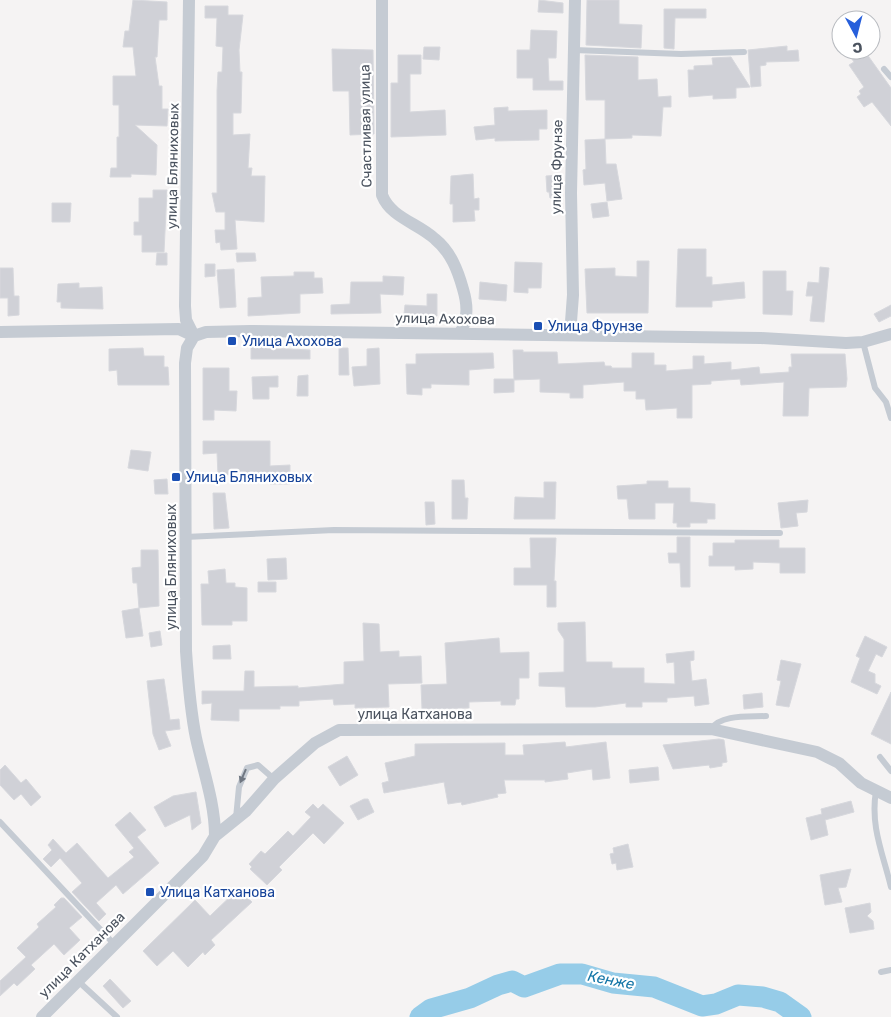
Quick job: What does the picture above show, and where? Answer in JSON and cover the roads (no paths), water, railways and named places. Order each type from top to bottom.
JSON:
[{"type":"street","name":"улица Бляниховых","points":[[189,0],[185,306],[186,320],[194,336],[187,348],[185,363],[185,537],[188,685],[196,737],[213,815],[215,836]]},
{"type":"street","name":"Счастливая улица","points":[[382,0],[382,195],[390,209],[434,238],[451,258],[460,276],[468,308],[467,319],[460,334]]},
{"type":"street","name":"улица Фрунзе","points":[[570,335],[573,295],[571,193],[574,0]]},
{"type":"street","name":"улица Ахохова","points":[[0,332],[162,329],[185,330],[194,336],[206,332],[250,331],[570,335],[813,340],[846,343],[863,342],[891,334]]},
{"type":"street","name":"улица Катханова","points":[[42,1017],[203,856],[215,836],[253,805],[274,779],[320,739],[346,729],[711,729],[817,752],[839,763],[862,782],[891,798]]},
{"type":"lane","points":[[574,50],[681,54],[744,52]]},
{"type":"lane","points":[[884,69],[891,76]]},
{"type":"lane","points":[[863,342],[872,380],[875,388],[886,402],[891,418]]},
{"type":"lane","points":[[185,537],[334,530],[780,534]]},
{"type":"lane","points":[[711,729],[725,719],[766,716]]},
{"type":"lane","points":[[880,757],[891,770]]},
{"type":"lane","points":[[236,818],[239,787],[247,768],[258,765],[264,768],[274,779]]},
{"type":"lane","points":[[876,791],[873,806],[874,825],[891,887]]},
{"type":"lane","points":[[0,822],[114,944]]},
{"type":"lane","points":[[881,972],[891,970]]},
{"type":"lane","points":[[78,981],[117,1017]]},
{"type":"waterway","name":"Кенже","points":[[420,1017],[431,1009],[470,998],[498,985],[512,981],[524,987],[560,974],[582,974],[613,983],[654,987],[702,1006],[716,1004],[738,995],[763,997],[780,1002],[801,1017]]},
{"type":"place","name":"Улица Фрунзе","points":[[538,326]]},
{"type":"place","name":"Улица Ахохова","points":[[232,341]]},
{"type":"place","name":"Улица Бляниховых","points":[[176,477]]},
{"type":"place","name":"Улица Катханова","points":[[150,892]]}]
